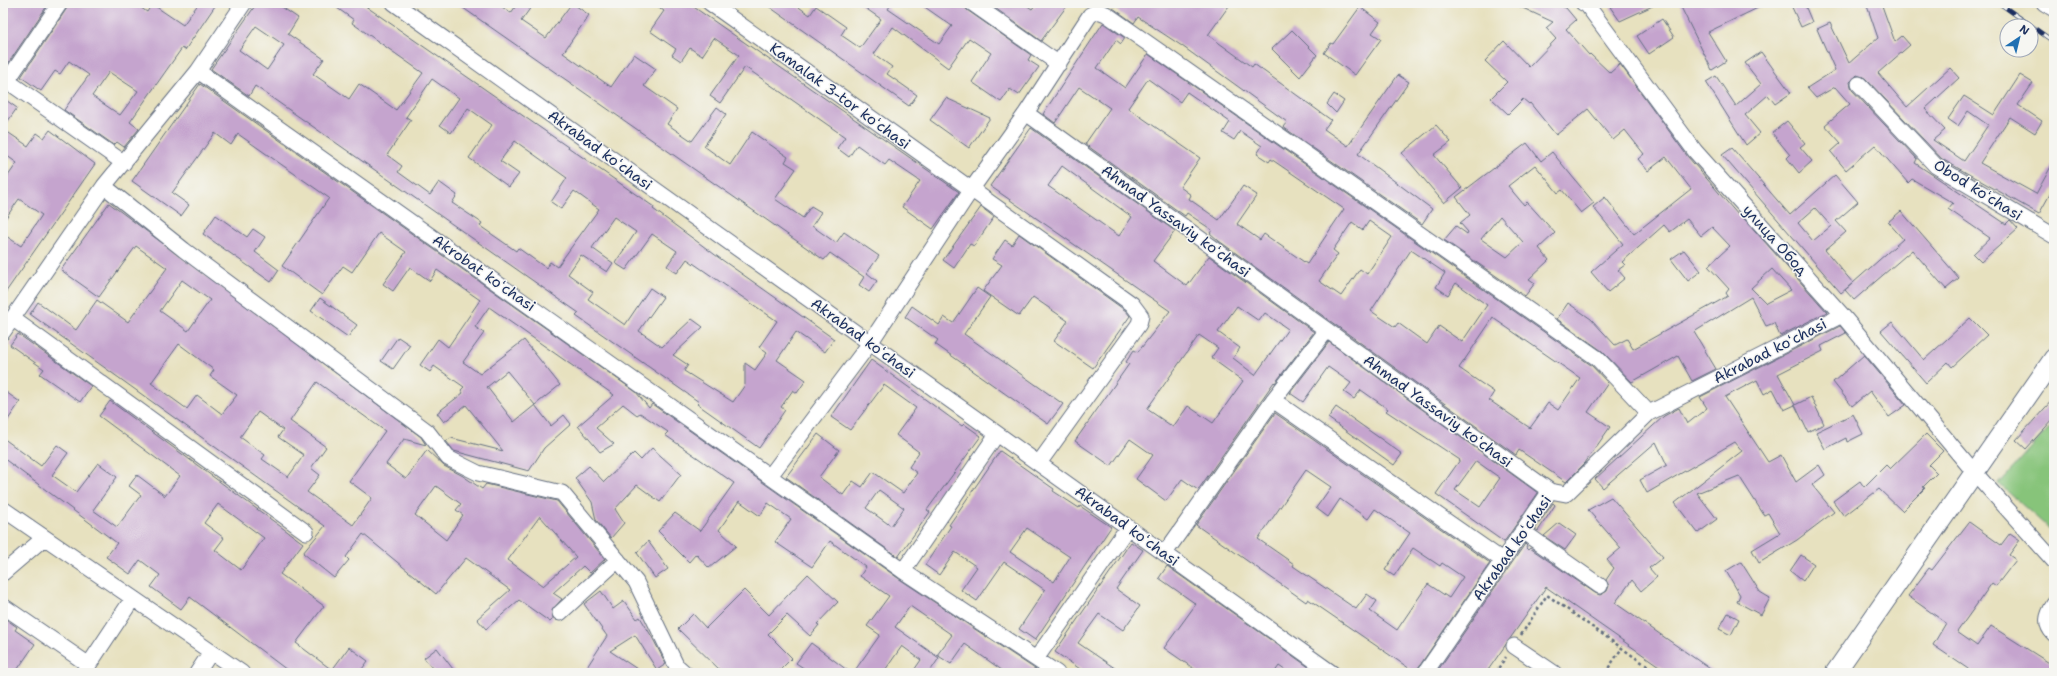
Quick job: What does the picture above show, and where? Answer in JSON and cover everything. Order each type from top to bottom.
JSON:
[{"type":"main road","points":[[1834,673],[1974,472],[2051,367]]},
{"type":"street","points":[[60,3],[4,82],[124,163]]},
{"type":"street","points":[[3,332],[104,186],[198,71],[244,3]]},
{"type":"street","name":"Akrabad koʻchasi","points":[[394,3],[1332,673]]},
{"type":"street","name":"Kamalak 3-tor koʻchasi","points":[[710,3],[1132,304],[1141,316],[1139,324],[1039,463]]},
{"type":"street","points":[[972,3],[1058,64]]},
{"type":"street","points":[[2044,3],[2054,9]]},
{"type":"street","name":"улица Обод","points":[[1587,4],[1694,151],[1842,315],[1974,472],[2054,561]]},
{"type":"street","points":[[770,476],[870,343],[971,190],[1026,113],[1090,15],[1098,7],[1597,358],[1649,413]]},
{"type":"street","name":"Akrobat koʻchasi","points":[[198,71],[903,571],[1056,673]]},
{"type":"street","name":"Obod koʻchasi","points":[[1859,84],[1936,166],[2054,236]]},
{"type":"street","name":"Ahmad Yassaviy koʻchasi","points":[[1026,113],[1550,491]]},
{"type":"street","points":[[104,186],[184,250],[427,431],[448,458],[478,473],[562,493],[636,582],[677,670]]},
{"type":"street","name":"Akrabad koʻchasi","points":[[1425,673],[1550,491],[1566,494],[1649,413],[1842,315]]},
{"type":"street","points":[[12,318],[306,532]]},
{"type":"street","points":[[1165,553],[1273,400],[1327,330]]},
{"type":"street","points":[[1273,400],[1502,560]]},
{"type":"street","points":[[903,571],[998,434]]},
{"type":"street","points":[[3,509],[242,673]]},
{"type":"street","points":[[1036,659],[1128,527]]},
{"type":"street","points":[[1522,531],[1600,586]]},
{"type":"street","points":[[3,573],[44,538]]},
{"type":"street","points":[[560,613],[618,560]]},
{"type":"street","points":[[3,606],[86,669],[133,598]]},
{"type":"street","points":[[2054,604],[2047,618],[2048,625],[2054,634]]},
{"type":"street","points":[[1514,646],[1554,673]]},
{"type":"street","points":[[197,673],[211,652]]},
{"type":"path","points":[[1547,595],[1657,673]]},
{"type":"path","points":[[1605,673],[1622,648]]},
{"type":"green space","points":[[2054,422],[2054,533],[1999,484]]},
{"type":"building","points":[[3,3],[49,3],[7,65],[3,62]]},
{"type":"building","points":[[69,3],[134,3],[147,12],[152,4],[183,25],[199,3],[217,3],[185,50],[182,48],[130,122],[139,129],[124,147],[117,142],[114,145],[64,110],[89,75],[69,61],[60,74],[55,71],[41,91],[21,77]],"holes":[[[109,72],[138,91],[120,115],[92,96]]]},
{"type":"building","points":[[257,3],[276,3],[298,18],[288,34],[324,59],[313,74],[349,99],[359,84],[396,110],[423,73],[352,23],[354,20],[330,3],[361,3],[654,207],[653,209],[718,257],[834,339],[825,352],[796,332],[777,360],[806,380],[797,393],[793,390],[781,407],[785,410],[759,448],[697,404],[699,402],[576,316],[579,313],[255,86],[249,96],[211,69]],"holes":[[[256,26],[284,45],[267,70],[239,50]],[[432,79],[459,98],[440,125],[451,133],[468,108],[492,125],[469,158],[509,187],[519,174],[500,161],[515,141],[567,178],[551,202],[561,209],[574,191],[599,209],[557,267],[550,262],[546,268],[518,248],[516,251],[480,226],[482,223],[452,203],[457,195],[439,182],[430,195],[398,172],[402,166],[387,155],[411,120],[406,117]],[[614,217],[636,232],[615,263],[626,270],[652,234],[677,251],[667,266],[677,273],[687,259],[777,321],[759,347],[767,353],[755,370],[745,363],[745,385],[733,402],[684,371],[688,365],[673,355],[703,327],[692,319],[662,347],[639,331],[663,297],[650,288],[625,325],[588,299],[593,292],[568,274],[581,255],[607,272],[613,263],[592,248]]]},
{"type":"building","points":[[456,3],[496,3],[511,13],[518,3],[534,3],[521,21],[546,38],[572,3],[589,15],[563,53],[611,87],[634,54],[656,69],[644,86],[677,109],[667,124],[692,141],[717,107],[726,114],[704,146],[730,165],[752,132],[788,157],[785,162],[796,169],[775,199],[803,218],[811,206],[821,212],[812,226],[836,243],[844,232],[879,256],[867,273],[877,281],[869,292],[859,285],[864,277],[830,253],[824,260]]},
{"type":"building","points":[[653,3],[688,3],[959,192],[933,229],[902,207],[920,181],[889,160],[885,165],[857,145],[849,157],[837,148],[845,137],[745,67],[720,103],[710,96],[739,55],[714,38],[702,56],[690,48],[681,61],[672,55],[676,49],[650,31],[664,11]]},
{"type":"building","points":[[764,3],[793,3],[810,15],[816,6],[846,27],[841,35],[860,48],[881,19],[858,3],[892,3],[888,9],[939,44],[952,26],[919,3],[963,3],[967,10],[1031,55],[1028,60],[1039,67],[1019,95],[1010,89],[1001,102],[972,82],[991,53],[969,38],[948,68],[893,27],[874,54],[892,67],[887,74],[917,95],[909,106]]},
{"type":"building","points":[[988,3],[1023,3],[1032,9],[1037,3],[1069,3],[1041,41]]},
{"type":"building","points":[[1117,3],[1231,3],[1208,35],[1252,67],[1254,64],[1331,120],[1324,129],[1348,146],[1398,75],[1409,82],[1358,154],[1432,209],[1422,224],[1283,127],[1287,122],[1182,46],[1138,17],[1134,23],[1113,8]]},
{"type":"building","points":[[1512,3],[1554,3],[1566,8],[1576,20],[1566,29],[1589,55],[1590,54],[1610,73],[1620,64],[1688,157],[1739,216],[1740,214],[1827,312],[1780,336],[1774,323],[1766,326],[1751,297],[1694,332],[1716,369],[1692,381],[1678,356],[1632,382],[1602,351],[1557,319],[1568,303],[1591,319],[1615,345],[1627,339],[1633,349],[1728,296],[1726,293],[1729,289],[1708,266],[1730,246],[1712,227],[1701,236],[1687,219],[1670,232],[1664,225],[1622,262],[1625,265],[1618,270],[1625,278],[1608,292],[1591,272],[1623,244],[1593,207],[1605,197],[1634,234],[1691,189],[1666,157],[1648,171],[1638,159],[1644,154],[1625,130],[1613,140],[1588,109],[1556,135],[1530,103],[1529,104],[1523,99],[1508,114],[1491,98],[1507,82],[1485,61],[1504,41],[1529,67],[1556,39],[1546,28],[1553,22]],"holes":[[[1772,269],[1791,290],[1766,303],[1751,288]]]},
{"type":"building","points":[[1620,3],[1659,3],[1620,21],[1610,7]]},
{"type":"building","points":[[1679,3],[1768,3],[1708,32],[1726,61],[1712,70]]},
{"type":"building","points":[[1790,3],[1804,3],[1812,22],[1801,27]]},
{"type":"building","points":[[1866,3],[1881,3],[1895,42],[1902,36],[1910,45],[1878,73],[1907,107],[1950,68],[1959,78],[1925,109],[1945,130],[1933,140],[1964,161],[1988,125],[1968,111],[1958,126],[1948,119],[1964,96],[1994,115],[2020,75],[2033,83],[2018,105],[2042,121],[2035,133],[2010,117],[1980,163],[2036,194],[2054,161],[2054,187],[2039,214],[1942,159],[1865,78],[1857,75],[1850,82],[1852,90],[1917,159],[1915,163],[2006,224],[2010,220],[2018,229],[1981,262],[1973,254],[1990,238],[1948,209],[1953,203],[1912,179],[1908,183],[1875,145],[1846,170],[1831,152],[1841,143],[1825,125],[1850,104],[1835,87],[1816,98],[1807,88],[1835,70],[1817,29],[1830,23],[1849,63],[1878,38]]},
{"type":"building","points":[[1360,7],[1380,22],[1372,33],[1381,39],[1355,75],[1324,53],[1331,43],[1333,44]]},
{"type":"building","points":[[1662,19],[1674,37],[1649,54],[1637,36]]},
{"type":"building","points":[[1103,23],[1125,38],[1121,44],[1116,40],[1097,68],[1125,88],[1148,54],[1591,365],[1608,383],[1588,412],[1610,427],[1585,463],[1566,482],[1519,450],[1516,455],[1219,241],[1210,233],[1212,230],[1187,213],[1185,216],[1085,144],[1110,108],[1079,87],[1055,123],[1043,114]],"holes":[[[1148,79],[1180,102],[1187,92],[1230,122],[1223,133],[1234,140],[1240,131],[1262,146],[1257,154],[1269,162],[1271,159],[1344,209],[1307,264],[1264,234],[1260,240],[1237,224],[1257,195],[1243,186],[1219,220],[1189,199],[1191,195],[1180,187],[1200,158],[1128,108]],[[1369,221],[1392,237],[1367,274],[1360,269],[1341,296],[1319,281],[1338,254],[1333,250],[1352,222],[1363,230]],[[1411,250],[1445,273],[1436,287],[1448,295],[1456,283],[1487,305],[1462,342],[1439,326],[1427,344],[1398,323],[1395,327],[1371,311]],[[1493,318],[1580,378],[1558,410],[1548,403],[1530,428],[1489,400],[1494,392],[1459,368]]]},
{"type":"building","points":[[1292,30],[1317,55],[1300,77],[1272,49]]},
{"type":"building","points":[[1761,52],[1791,93],[1775,104],[1768,95],[1745,115],[1760,133],[1746,145],[1706,82],[1716,76],[1736,106],[1761,84],[1745,63]]},
{"type":"building","points":[[200,84],[636,392],[649,408],[652,404],[898,578],[1041,673],[1006,673],[965,644],[951,664],[937,655],[952,635],[910,606],[895,627],[939,658],[929,673],[912,673],[921,660],[902,646],[883,673],[853,673],[880,635],[867,626],[889,596],[860,576],[866,567],[830,541],[812,567],[775,542],[791,519],[768,503],[760,516],[739,501],[719,530],[736,546],[709,568],[696,554],[689,562],[658,531],[675,513],[700,531],[734,483],[665,435],[668,432],[640,413],[637,415],[623,404],[596,428],[614,444],[600,452],[578,426],[614,395],[489,307],[475,327],[484,333],[463,362],[480,374],[524,340],[560,385],[535,405],[551,426],[564,415],[571,424],[544,448],[529,471],[454,451],[446,441],[451,438],[503,451],[466,405],[444,422],[437,413],[463,393],[461,390],[464,387],[434,366],[430,372],[420,365],[438,339],[448,347],[480,300],[437,270],[430,281],[410,267],[393,291],[383,284],[406,252],[379,233],[352,272],[343,266],[322,295],[282,266],[329,198],[238,134],[231,145],[215,133],[172,193],[189,205],[181,216],[132,181]],"holes":[[[507,371],[535,405],[514,422],[487,387]]]},
{"type":"building","points":[[1334,94],[1344,101],[1336,113],[1327,104]]},
{"type":"building","points":[[3,98],[17,108],[3,128]]},
{"type":"building","points":[[946,98],[990,118],[969,148],[930,120]]},
{"type":"building","points":[[1787,121],[1805,143],[1800,147],[1812,161],[1799,173],[1787,158],[1790,155],[1772,133]]},
{"type":"building","points":[[1436,125],[1451,142],[1434,155],[1462,188],[1444,203],[1402,153]]},
{"type":"building","points":[[1031,128],[1175,231],[1153,261],[1187,286],[1209,256],[1314,332],[1275,383],[1274,382],[1198,490],[1182,479],[1166,501],[1136,479],[1153,455],[1130,439],[1111,466],[1075,441],[1129,364],[1126,362],[1134,350],[1138,352],[1170,311],[990,186]],"holes":[[[1062,166],[1132,217],[1119,236],[1048,186]],[[1237,306],[1259,321],[1265,313],[1288,329],[1255,375],[1233,358],[1240,348],[1218,332]],[[1199,335],[1218,348],[1211,358],[1243,381],[1213,423],[1188,406],[1173,427],[1147,409]]]},
{"type":"building","points":[[3,129],[28,146],[37,133],[44,138],[50,130],[95,164],[3,296],[3,234],[21,246],[42,215],[19,199],[3,222],[3,196],[8,190],[3,186],[3,183],[17,163],[3,153]]},
{"type":"building","points":[[1527,143],[1541,161],[1552,152],[1594,203],[1581,213],[1562,190],[1558,193],[1535,165],[1508,186],[1524,205],[1527,202],[1555,233],[1539,248],[1549,260],[1529,279],[1535,283],[1525,296],[1444,240],[1456,226],[1467,234],[1468,232],[1460,223],[1470,215],[1456,197]],"holes":[[[1500,216],[1523,242],[1507,257],[1481,239]]]},
{"type":"building","points":[[1732,148],[1790,215],[1835,175],[1858,202],[1836,221],[1846,232],[1825,250],[1853,283],[1841,293],[1722,155]],"holes":[[[1815,208],[1831,226],[1813,241],[1798,223]]]},
{"type":"building","points":[[109,203],[421,437],[426,445],[404,439],[386,464],[406,479],[427,450],[444,466],[463,476],[482,489],[486,484],[557,501],[605,559],[590,573],[583,566],[553,593],[562,599],[552,610],[553,619],[550,622],[519,600],[486,629],[477,619],[510,590],[466,558],[436,594],[363,534],[346,557],[349,560],[334,578],[303,553],[325,526],[30,314],[38,302],[76,330],[97,300],[128,322],[167,268],[136,246],[99,297],[61,270]],"holes":[[[182,280],[210,300],[188,331],[160,311]],[[179,344],[214,370],[210,376],[237,395],[222,414],[197,395],[187,409],[151,383]],[[317,382],[385,431],[349,481],[372,498],[353,525],[307,492],[320,475],[311,468],[326,447],[290,421]],[[258,412],[283,430],[278,437],[304,455],[288,477],[262,459],[265,455],[240,437]],[[436,486],[461,504],[456,510],[463,515],[446,540],[415,515]],[[540,516],[576,557],[543,586],[508,560]]]},
{"type":"building","points":[[981,207],[994,217],[974,246],[970,244],[954,268],[943,260]]},
{"type":"building","points":[[1901,211],[1959,278],[1946,289],[1912,250],[1854,300],[1845,290],[1903,239],[1888,222]]},
{"type":"building","points":[[216,215],[247,237],[253,229],[265,237],[255,252],[279,270],[271,282],[203,234]]},
{"type":"building","points":[[1019,234],[1126,311],[1130,316],[1093,368],[1054,341],[1068,321],[1033,297],[1019,316],[983,291],[1002,265],[992,259],[1005,240],[1012,245]]},
{"type":"building","points":[[1684,250],[1701,271],[1688,281],[1671,259]]},
{"type":"building","points":[[977,288],[990,297],[964,334],[1063,404],[1048,424],[935,344],[938,340],[905,317],[912,306],[939,325],[944,317],[953,323]]},
{"type":"building","points":[[320,298],[357,325],[348,337],[311,311]]},
{"type":"building","points":[[1970,318],[1987,335],[1952,367],[1948,362],[1926,383],[1881,331],[1892,322],[1924,360]]},
{"type":"building","points":[[1840,326],[1846,333],[1821,346],[1823,351],[1778,374],[1795,405],[1784,410],[1773,389],[1764,394],[1757,380],[1725,397],[1768,462],[1781,455],[1796,482],[1819,465],[1825,475],[1812,485],[1834,512],[1797,540],[1759,563],[1752,550],[1780,533],[1768,513],[1764,515],[1739,476],[1697,493],[1717,519],[1698,533],[1675,503],[1742,451],[1735,442],[1647,493],[1640,480],[1667,465],[1656,442],[1603,488],[1595,479],[1664,416],[1679,408],[1687,424],[1707,408],[1700,397]]},
{"type":"building","points":[[18,334],[91,386],[80,402],[40,374],[44,369],[10,345]]},
{"type":"building","points":[[398,337],[410,345],[393,369],[381,361]]},
{"type":"building","points":[[1329,342],[1538,493],[1504,542],[1436,494],[1460,460],[1386,411],[1388,409],[1361,390],[1354,399],[1344,392],[1351,383],[1328,367],[1303,402],[1290,393]],"holes":[[[1476,461],[1500,478],[1480,507],[1455,490]]]},
{"type":"building","points":[[1864,355],[1906,405],[1889,417],[1870,391],[1852,406],[1833,382]]},
{"type":"building","points":[[871,360],[962,426],[964,424],[981,436],[927,510],[930,512],[898,557],[786,477],[818,434],[839,450],[819,477],[843,495],[853,481],[862,487],[873,472],[903,493],[917,473],[909,467],[919,452],[896,435],[916,408],[884,385],[850,430],[831,417]],"holes":[[[879,490],[904,508],[891,526],[866,508]]]},
{"type":"building","points":[[3,390],[20,402],[3,427]]},
{"type":"building","points":[[1811,397],[1824,424],[1808,432],[1795,405]]},
{"type":"building","points":[[2054,398],[2054,418],[2026,449],[2016,440]]},
{"type":"building","points":[[110,401],[303,543],[280,574],[324,606],[296,643],[332,670],[349,647],[368,661],[359,673],[291,673],[190,597],[181,609],[151,587],[160,575],[140,560],[130,574],[106,557],[117,543],[3,458],[3,438],[41,466],[57,445],[68,453],[52,475],[76,492],[98,463],[117,477],[93,510],[117,527],[141,495],[129,486],[137,475],[165,496],[180,476],[99,416]],"holes":[[[218,504],[264,538],[241,570],[215,550],[224,538],[204,523]]]},
{"type":"building","points":[[1336,407],[1402,454],[1394,465],[1328,418]]},
{"type":"building","points":[[1275,413],[1490,563],[1416,673],[1308,599],[1306,602],[1196,525]],"holes":[[[1306,470],[1331,487],[1316,508],[1328,517],[1340,499],[1368,519],[1375,509],[1410,533],[1385,570],[1394,576],[1413,548],[1440,566],[1442,563],[1463,577],[1449,598],[1428,584],[1397,630],[1370,611],[1377,601],[1367,594],[1356,609],[1293,566],[1294,564],[1258,539]]]},
{"type":"building","points":[[1853,414],[1863,434],[1847,442],[1846,438],[1825,449],[1816,432]]},
{"type":"building","points":[[1926,434],[1943,451],[1929,465],[1937,473],[1923,487],[1925,488],[1902,511],[1879,489],[1844,516],[1833,501],[1860,481],[1864,487],[1886,465],[1890,469]]},
{"type":"building","points":[[652,448],[681,474],[660,502],[637,485],[615,509],[624,523],[611,538],[596,520],[592,502],[575,478],[589,466],[604,482],[634,453],[641,460]]},
{"type":"building","points":[[1000,451],[1054,489],[1053,491],[1079,508],[1080,506],[1111,527],[1035,640],[1019,629],[1045,590],[1004,562],[977,601],[961,590],[977,567],[955,552],[939,575],[925,565],[951,526],[949,525]],"holes":[[[1027,528],[1070,557],[1054,582],[1010,552]]]},
{"type":"building","points":[[1611,497],[1663,557],[1649,568],[1657,577],[1641,591],[1632,580],[1615,603],[1716,673],[1669,673],[1546,587],[1486,673],[1436,673],[1525,544],[1528,550],[1530,548],[1595,593],[1600,595],[1607,591],[1609,586],[1606,580],[1614,568],[1607,560],[1621,548],[1588,510]]},
{"type":"building","points":[[1553,503],[1555,505],[1538,531],[1535,529]]},
{"type":"building","points":[[1969,522],[2001,545],[2010,533],[2020,540],[2009,555],[2016,560],[1996,586],[1992,583],[1957,632],[1977,646],[1991,626],[2054,666],[2054,673],[1974,673],[1933,645],[1946,623],[1908,596],[1929,568],[1932,570]]},
{"type":"building","points":[[1559,523],[1576,535],[1565,550],[1544,536]]},
{"type":"building","points":[[648,541],[668,569],[655,578],[637,553]]},
{"type":"building","points":[[1131,542],[1143,550],[1116,589],[1140,606],[1123,630],[1099,614],[1078,643],[1122,673],[1086,673],[1055,652]]},
{"type":"building","points":[[1801,555],[1814,564],[1803,581],[1790,571]]},
{"type":"building","points":[[1741,562],[1760,592],[1770,598],[1761,615],[1737,602],[1740,595],[1726,571]]},
{"type":"building","points":[[1167,566],[1317,673],[1289,673],[1279,666],[1274,673],[1200,673],[1164,648],[1196,604],[1159,578]]},
{"type":"building","points":[[808,574],[838,602],[817,624],[819,625],[810,636],[787,615],[768,634],[792,658],[777,673],[723,673],[678,629],[693,614],[706,628],[744,590],[769,615]]},
{"type":"building","points":[[601,591],[613,609],[624,601],[637,619],[640,617],[666,664],[657,670],[635,635],[610,651],[643,673],[596,673],[587,667],[607,636],[584,604]]},
{"type":"building","points":[[1728,613],[1739,619],[1731,635],[1719,629]]},
{"type":"building","points":[[3,617],[17,627],[15,630],[35,644],[15,673],[3,673]]},
{"type":"building","points":[[811,643],[851,673],[811,673],[796,663]]},
{"type":"building","points":[[437,648],[456,673],[436,673],[424,658]]},
{"type":"railway","points":[[1999,3],[2054,42]]}]
